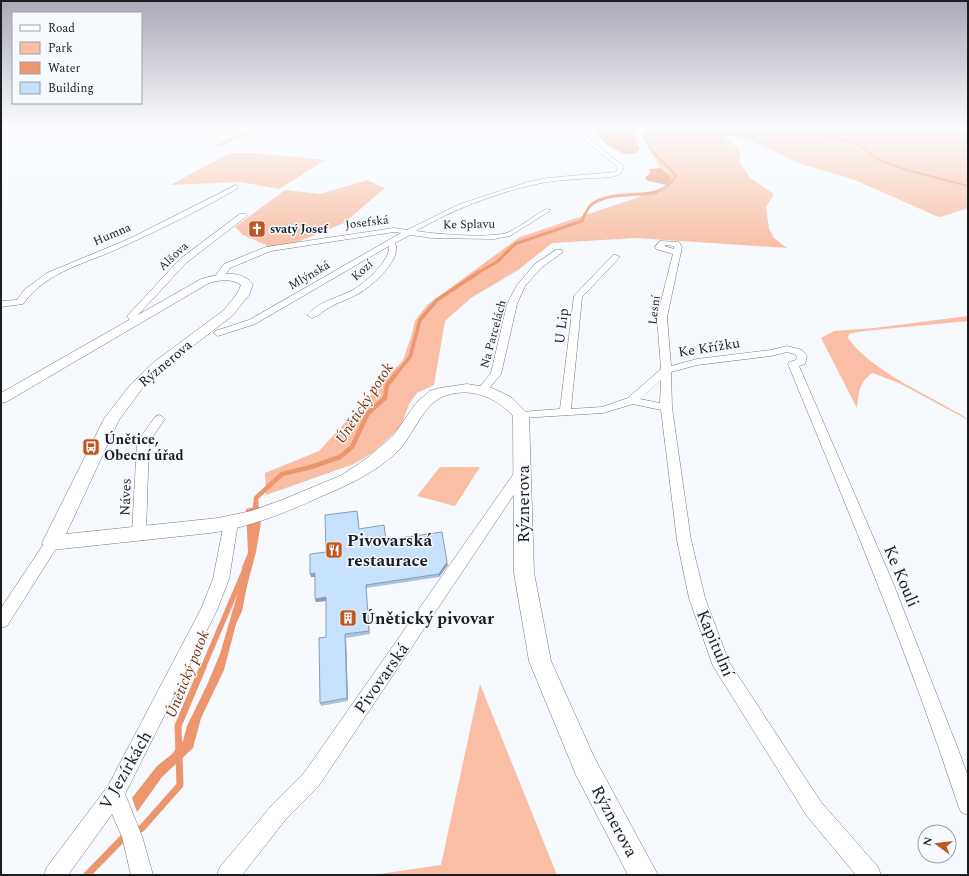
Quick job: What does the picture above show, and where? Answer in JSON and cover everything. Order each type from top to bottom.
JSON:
[{"type":"street","name":"Mlýnská","points":[[218,333],[252,322],[408,232],[462,205],[525,184],[547,180],[611,175],[618,173],[620,170]]},
{"type":"street","name":"Humna","points":[[1,304],[20,302],[22,297],[33,287],[57,271],[75,262],[117,247],[201,207],[236,187]]},
{"type":"street","name":"Ke Splavu","points":[[408,232],[432,236],[494,237],[510,234],[548,210]]},
{"type":"street","name":"Alšova","points":[[136,322],[132,316],[183,261],[243,216]]},
{"type":"street","name":"Josefská","points":[[218,278],[227,266],[269,249],[394,230],[408,232]]},
{"type":"street","name":"Kozí","points":[[312,315],[331,302],[356,291],[368,283],[392,255],[394,248],[392,242]]},
{"type":"street","name":"Na Parcelách","points":[[483,390],[496,374],[512,304],[521,286],[538,266],[559,252]]},
{"type":"street","name":"Lesní","points":[[666,370],[662,317],[677,252]]},
{"type":"street","name":"U Lip","points":[[565,412],[578,296],[616,257]]},
{"type":"street","name":"Rýznerova","points":[[1,400],[205,282],[218,278],[238,278],[246,282],[247,287],[240,299],[228,313],[159,365],[136,387],[112,419],[52,543]]},
{"type":"street","name":"Ke Kouli","points":[[771,353],[787,349],[798,352],[802,356],[801,362],[793,364],[907,634],[968,805]]},
{"type":"street","name":"Ke Křížku","points":[[521,414],[603,410],[632,400],[666,370],[697,362],[771,353]]},
{"type":"street","name":"Kapitulní","points":[[666,370],[666,408],[684,540],[697,598],[722,666],[814,809],[870,875]]},
{"type":"street","points":[[1,621],[52,543],[231,523],[266,513],[300,500],[355,474],[380,457],[398,441],[422,403],[444,391],[458,388],[483,390],[513,404],[521,414]]},
{"type":"street","points":[[632,400],[666,408]]},
{"type":"street","name":"Rýznerova","points":[[521,414],[523,449],[524,573],[540,660],[585,766],[644,875]]},
{"type":"street","name":"Náves","points":[[140,533],[143,442],[159,419]]},
{"type":"street","name":"Pivovarská","points":[[228,875],[279,812],[311,780],[522,472]]},
{"type":"street","name":"V Jezírkách","points":[[55,875],[116,797],[209,610],[221,579],[231,523]]},
{"type":"street","points":[[116,797],[132,836],[142,875]]},
{"type":"green space","points":[[198,170],[310,170],[279,189],[240,182],[170,185]]},
{"type":"green space","points":[[664,170],[745,170],[750,178],[774,194],[766,207],[769,229],[774,238],[787,248],[635,238],[552,243],[518,270],[471,298],[445,321],[434,385],[417,393],[409,404],[401,427],[372,453],[354,464],[266,495],[265,473],[319,451],[403,360],[415,321],[427,305],[520,237],[639,197],[667,185],[668,172]]},
{"type":"green space","points":[[821,170],[968,170],[968,208],[941,217],[936,216],[855,180]]},
{"type":"green space","points":[[367,180],[385,188],[344,223],[295,243],[271,247],[243,235],[235,227],[285,190],[320,194]]},
{"type":"green space","points":[[968,316],[968,321],[864,331],[849,334],[848,338],[866,357],[891,375],[968,420],[901,384],[873,373],[868,376],[860,388],[857,408],[821,338],[834,331],[874,328]]},
{"type":"green space","points":[[440,467],[480,467],[455,506],[417,496]]},
{"type":"green space","points":[[480,684],[557,875],[372,875],[441,865]]},
{"type":"water","points":[[649,170],[664,170],[670,177],[669,182],[667,185],[648,181],[645,178],[650,173]]},
{"type":"water","points":[[259,506],[261,522],[256,552],[242,611],[236,624],[224,670],[201,718],[193,748],[162,777],[137,812],[132,798],[157,766],[171,755],[183,741],[187,726],[220,654],[243,575],[242,567],[248,553],[246,509]]},
{"type":"building","name":"Únětický pivovar","points":[[357,511],[359,529],[384,525],[386,540],[442,532],[447,562],[439,574],[366,585],[369,631],[345,634],[347,698],[320,703],[319,638],[326,637],[326,597],[315,599],[315,573],[310,574],[310,554],[326,552],[325,515]]},
{"type":"waterway","name":"Únětický potok","points":[[655,192],[666,187],[676,176],[670,170]]},
{"type":"waterway","points":[[907,170],[968,186]]},
{"type":"waterway","name":"Únětický potok","points":[[477,273],[497,262],[515,244],[582,221],[591,205],[598,201],[614,196],[655,192]]},
{"type":"waterway","name":"Únětický potok","points":[[395,375],[410,357],[420,320],[437,300],[479,272]]},
{"type":"waterway","name":"Únětický potok","points":[[256,503],[256,498],[282,474],[311,467],[340,457],[352,447],[368,413],[385,398],[387,385],[396,374]]},
{"type":"waterway","name":"Únětický potok","points":[[255,511],[256,503]]},
{"type":"waterway","name":"Únětický potok","points":[[203,668],[246,567]]},
{"type":"waterway","name":"Únětický potok","points":[[134,832],[142,828],[180,785],[178,726],[203,667]]},
{"type":"waterway","name":"Únětický potok","points":[[87,875],[123,838],[127,836]]},
{"type":"place","name":"svatý Josef","points":[[257,229]]},
{"type":"place","name":"Únětice, Obecní úřad","points":[[91,447]]},
{"type":"place","name":"Pivovarská restaurace","points":[[334,550]]},
{"type":"place","name":"Únětický pivovar","points":[[348,618]]}]
